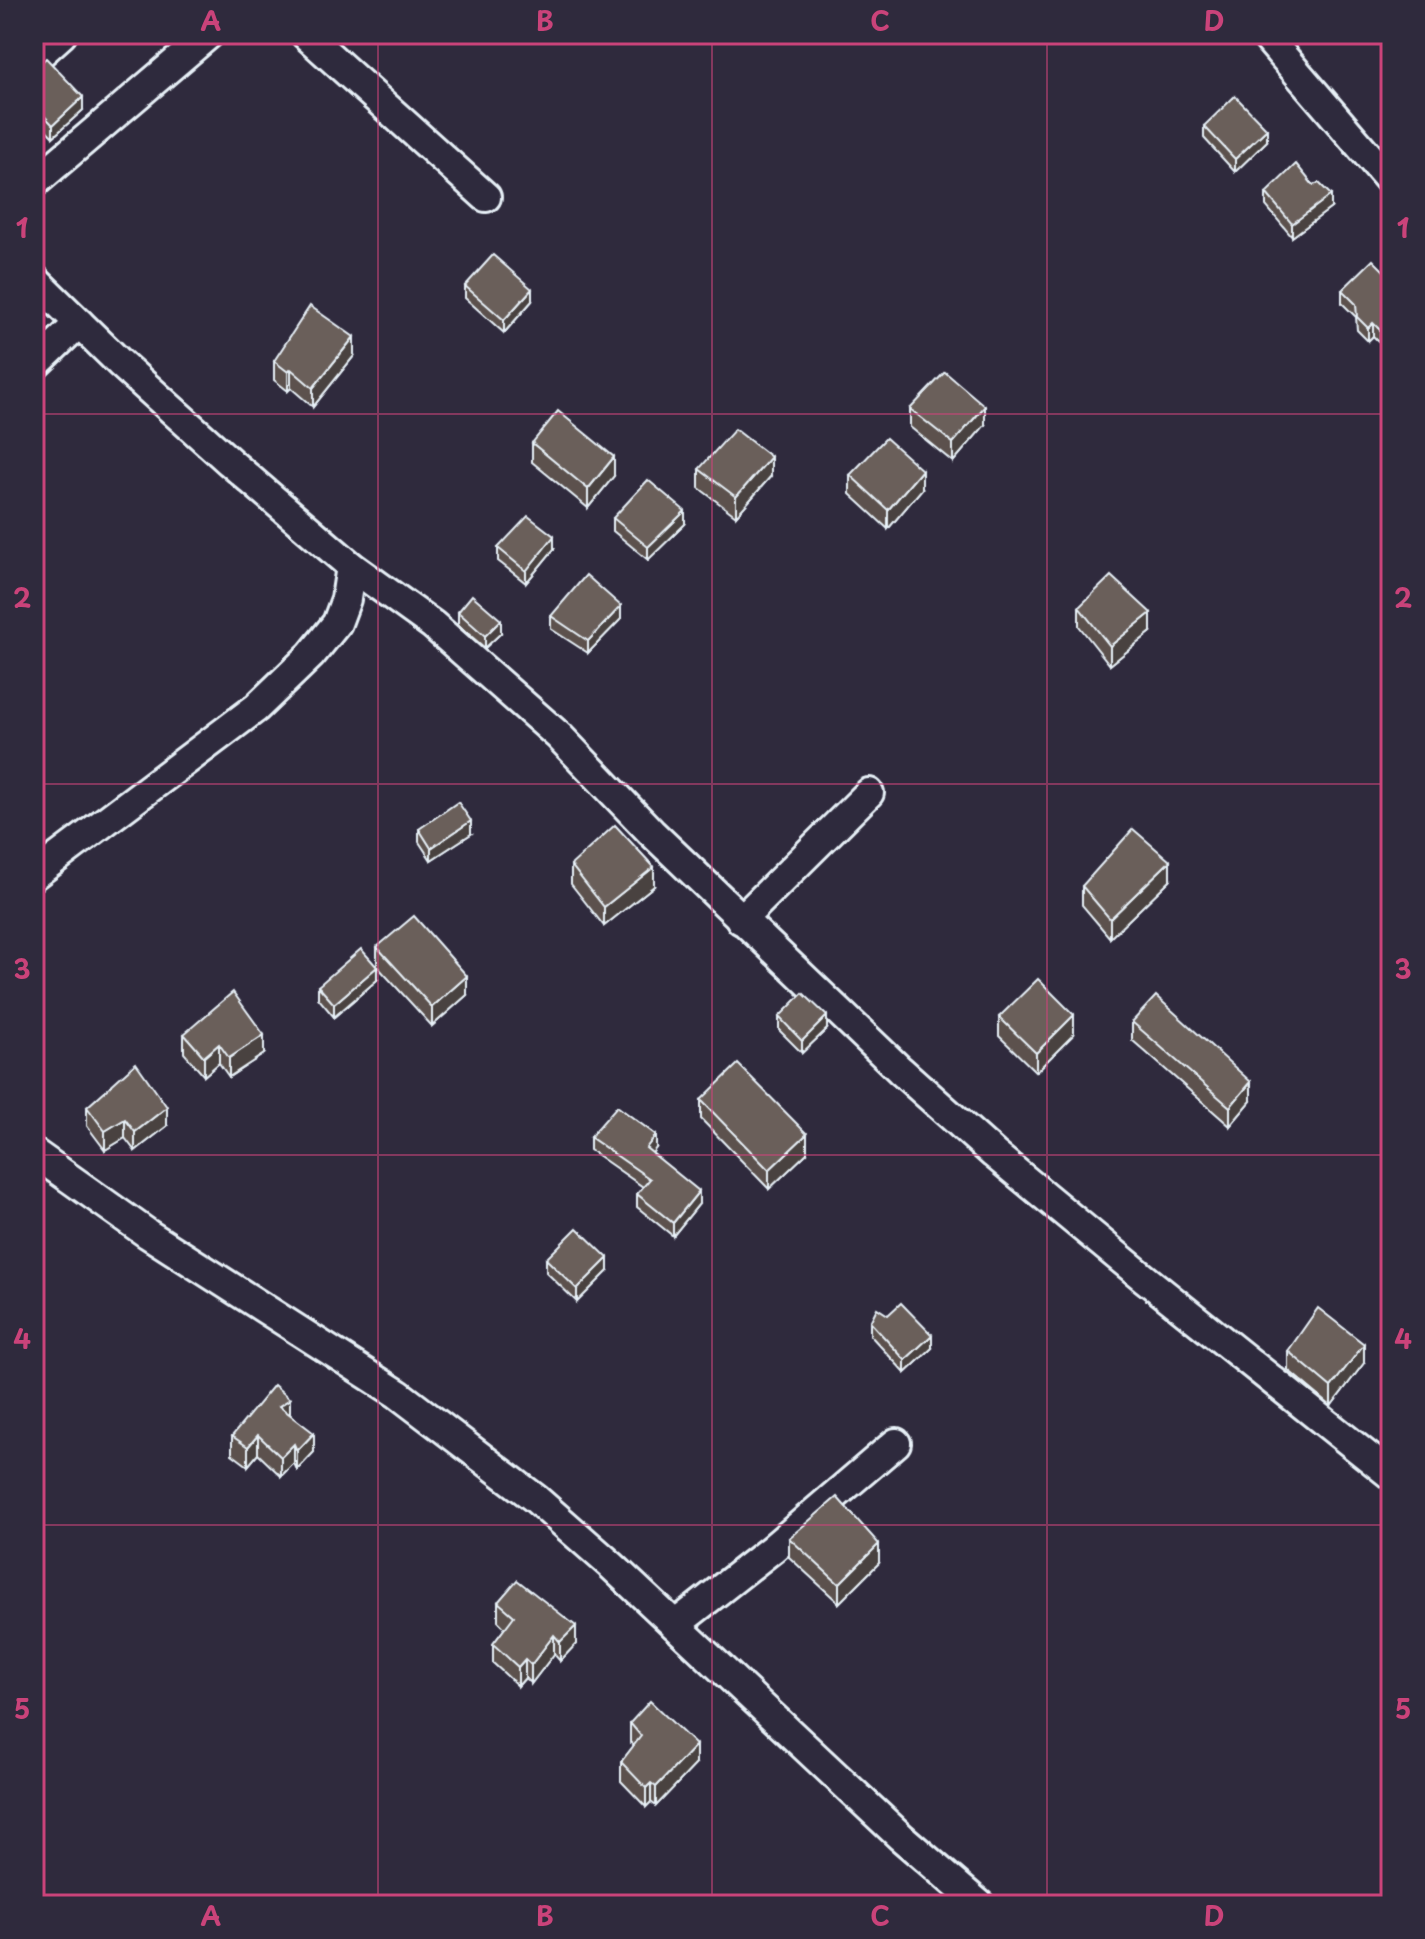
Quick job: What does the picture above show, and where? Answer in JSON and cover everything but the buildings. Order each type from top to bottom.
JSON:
[{"type":"street","points":[[34,59],[62,34]]},
{"type":"street","points":[[34,183],[209,34]]},
{"type":"street","points":[[305,34],[486,197]]},
{"type":"street","points":[[330,34],[385,84]]},
{"type":"street","points":[[1264,34],[1391,182]]},
{"type":"street","points":[[34,279],[219,452],[351,566],[433,625],[549,727],[741,920],[994,1154],[1235,1353],[1391,1475]]},
{"type":"street","points":[[34,366],[79,323]]},
{"type":"street","points":[[34,875],[256,708],[302,664],[337,623],[346,599],[351,566]]},
{"type":"street","points":[[741,920],[869,793]]},
{"type":"street","points":[[34,1153],[148,1234],[398,1394],[536,1499],[901,1837],[980,1905]]},
{"type":"street","points":[[675,1625],[772,1549],[896,1443]]}]
